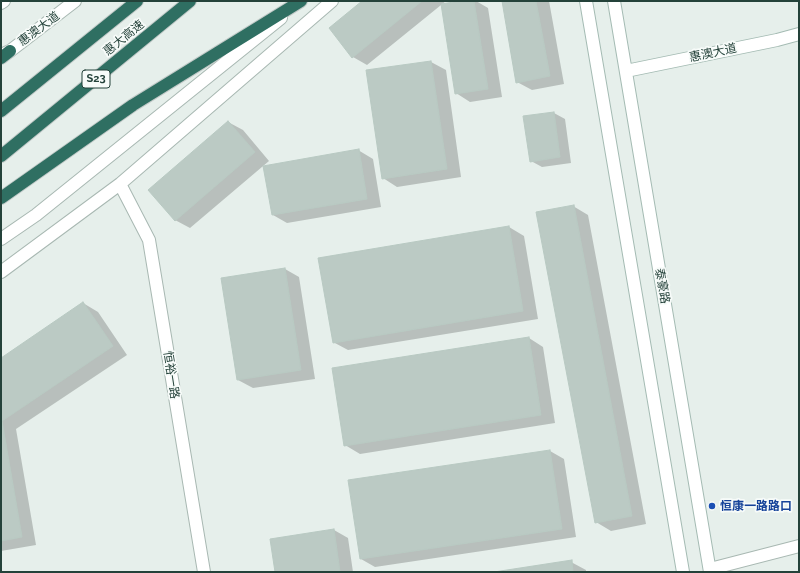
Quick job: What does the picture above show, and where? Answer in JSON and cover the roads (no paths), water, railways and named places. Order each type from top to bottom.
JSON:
[{"type":"highway","name":"惠大高速","points":[[1,111],[137,1]]},
{"type":"highway","name":"惠大高速","points":[[1,156],[190,1]]},
{"type":"highway","points":[[1,198],[133,105],[302,1]]},
{"type":"street","name":"惠澳大道","points":[[4,54],[75,1]]},
{"type":"street","points":[[1,239],[36,215],[302,1]]},
{"type":"street","points":[[1,272],[120,184],[332,1]]},
{"type":"street","points":[[586,1],[683,572]]},
{"type":"street","name":"泰豪路","points":[[614,1],[710,571]]},
{"type":"street","name":"惠澳大道","points":[[626,71],[777,40],[799,34]]},
{"type":"street","name":"恒裕一路","points":[[120,184],[148,240],[204,572]]},
{"type":"street","points":[[710,571],[799,546]]},
{"type":"place","name":"恒康一路路口","points":[[712,506]]}]
